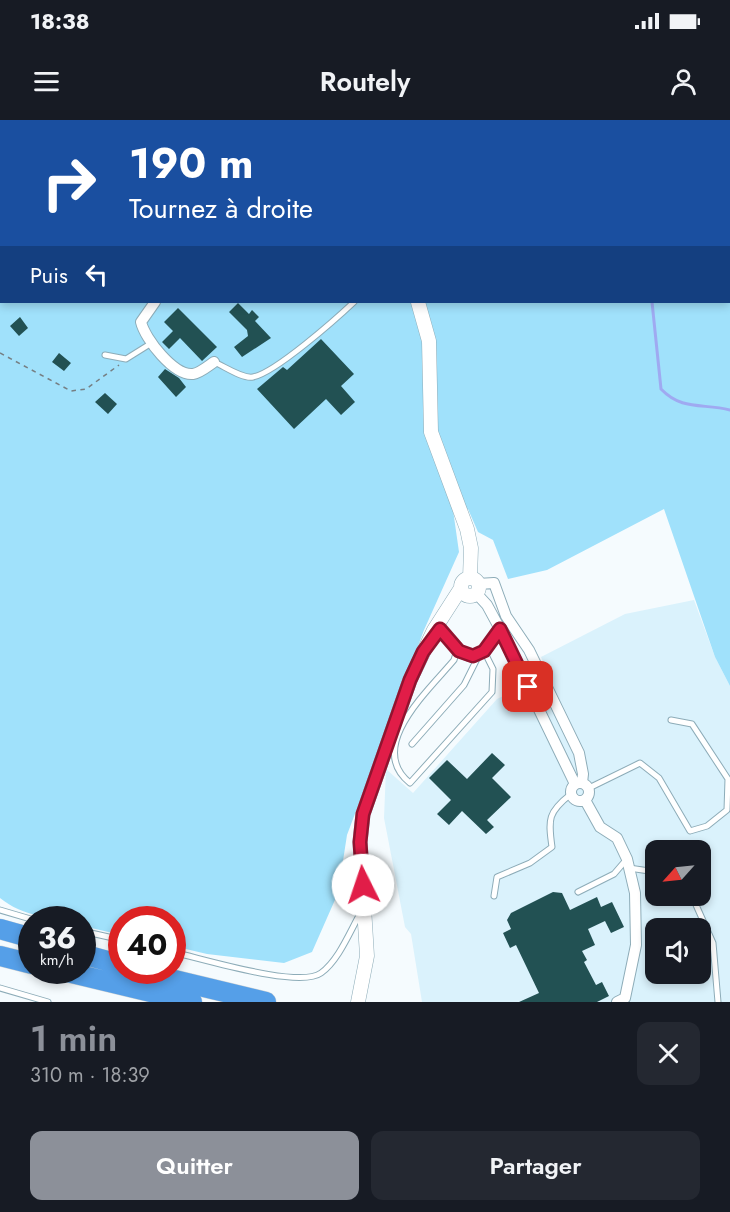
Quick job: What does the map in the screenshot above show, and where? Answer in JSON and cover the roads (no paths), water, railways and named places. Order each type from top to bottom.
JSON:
[{"type":"highway","points":[[0,929],[18,935]]},
{"type":"highway","points":[[0,939],[18,944]]},
{"type":"highway","points":[[0,956],[18,960]]},
{"type":"highway","points":[[96,979],[192,1002]]},
{"type":"highway","points":[[186,983],[266,1002]]},
{"type":"street","points":[[154,303],[141,322],[150,344],[185,373],[195,374],[214,362]]},
{"type":"street","points":[[358,1002],[367,956],[360,842],[363,814],[410,680],[436,633],[471,588],[471,548],[468,529],[431,432],[429,341],[418,303]]},
{"type":"street","points":[[471,588],[494,584],[506,616],[542,676],[579,753],[584,774],[574,799],[585,800]]},
{"type":"street","points":[[471,588],[487,605],[579,787],[590,794],[585,800]]},
{"type":"street","points":[[436,633],[466,655],[482,652],[500,629]]},
{"type":"street","points":[[585,800],[600,827],[617,838],[628,863],[635,893],[636,945],[625,998],[617,1002]]},
{"type":"lane","points":[[214,362],[246,377],[253,377],[266,371],[331,325],[353,303]]},
{"type":"lane","points":[[105,355],[126,358],[150,344]]},
{"type":"lane","points":[[412,744],[464,685],[482,652],[493,669],[492,692],[410,783],[397,773],[392,755],[408,713],[454,660],[457,649]]},
{"type":"lane","points":[[494,896],[497,877],[530,863],[552,847],[549,824],[554,807],[579,787],[640,764],[659,778],[690,831],[707,826],[727,810],[728,779],[692,724],[671,720]]},
{"type":"lane","points":[[578,892],[614,874],[628,863],[645,868]]},
{"type":"lane","points":[[186,955],[282,977],[317,976],[337,955],[364,905]]},
{"type":"lane","points":[[696,906],[713,943],[718,1002]]},
{"type":"lane","points":[[0,910],[18,915]]},
{"type":"lane","points":[[0,988],[48,1002]]},
{"type":"waterway","points":[[652,303],[661,389],[677,401],[730,410]]}]
